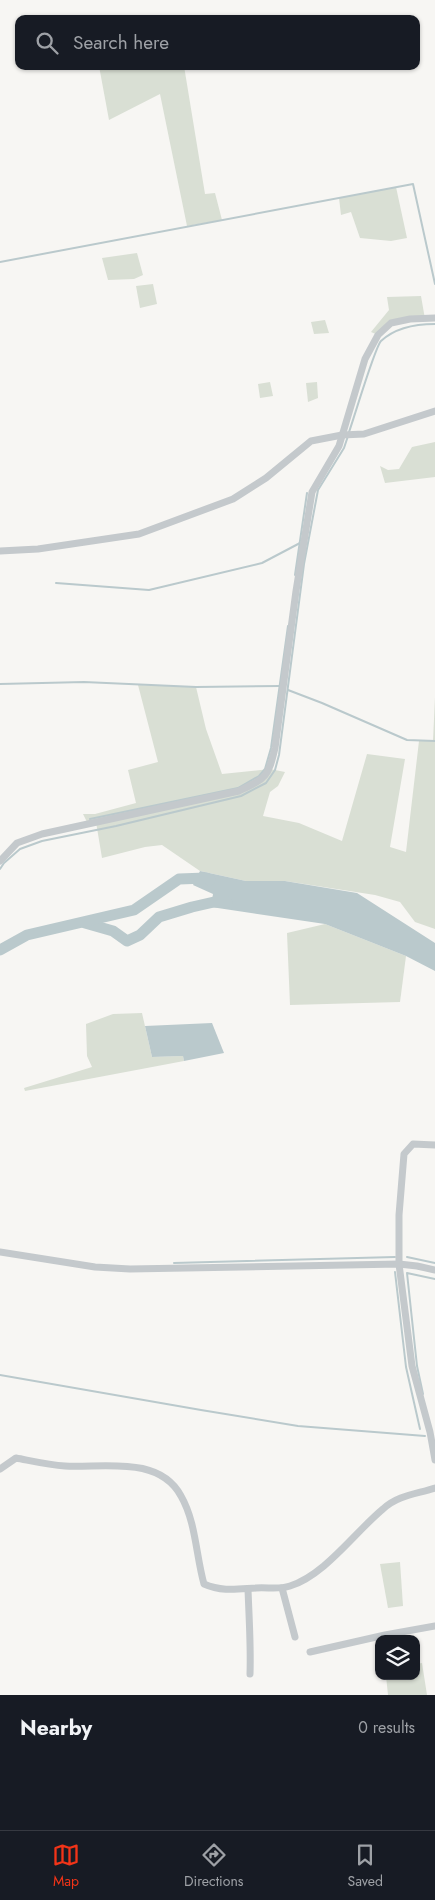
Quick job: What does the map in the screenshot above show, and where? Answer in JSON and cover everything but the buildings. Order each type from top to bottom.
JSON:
[{"type":"street","points":[[0,861],[17,843],[42,834],[239,791],[262,780],[270,769],[275,748],[296,591],[312,492],[346,435],[365,359],[378,335],[391,322],[435,318]]},
{"type":"street","points":[[0,551],[38,549],[140,534],[233,499],[266,478],[311,442],[346,435],[364,434],[435,411]]},
{"type":"street","points":[[435,1145],[413,1144],[404,1154],[398,1215],[399,1264],[412,1366],[430,1432],[435,1460]]},
{"type":"street","points":[[0,1252],[95,1267],[130,1269],[399,1264],[435,1270]]},
{"type":"street","points":[[0,1469],[16,1458],[64,1466],[129,1466],[155,1472],[172,1484],[181,1495],[188,1513],[204,1584],[215,1589],[282,1588],[291,1586],[320,1569],[383,1508],[407,1495],[435,1488]]},
{"type":"street","points":[[282,1588],[295,1637]]},
{"type":"street","points":[[248,1589],[248,1616],[251,1640],[250,1674]]},
{"type":"street","points":[[310,1652],[435,1626]]},
{"type":"shaded area","points":[[100,70],[185,70],[205,194],[215,193],[222,220],[187,226],[160,94],[109,120]]},
{"type":"shaded area","points":[[396,187],[407,238],[391,241],[360,238],[351,212],[341,215],[339,198]]},
{"type":"shaded area","points":[[137,253],[143,275],[134,279],[108,280],[102,258]]},
{"type":"shaded area","points":[[153,284],[157,304],[140,308],[136,286]]},
{"type":"shaded area","points":[[421,296],[425,319],[391,323],[378,335],[371,332],[389,310],[387,297]]},
{"type":"shaded area","points":[[325,320],[329,333],[314,334],[311,322]]},
{"type":"shaded area","points":[[270,382],[273,396],[260,398],[258,384]]},
{"type":"shaded area","points":[[317,382],[318,398],[308,402],[306,383]]},
{"type":"shaded area","points":[[435,442],[435,477],[385,483],[380,466],[388,470],[399,469],[412,447]]},
{"type":"shaded area","points":[[138,685],[196,687],[206,729],[222,774],[270,769],[285,772],[278,786],[270,792],[263,816],[299,823],[342,841],[367,754],[405,759],[390,847],[406,852],[419,741],[433,741],[435,697],[435,929],[415,922],[400,902],[375,895],[285,881],[246,881],[200,871],[162,845],[145,847],[102,858],[96,822],[88,824],[83,814],[95,814],[136,803],[128,770],[158,762]]},
{"type":"shaded area","points":[[200,871],[246,881],[285,881],[357,893],[435,943],[435,971],[406,956],[325,924],[211,907],[213,894],[193,885]]},
{"type":"shaded area","points":[[325,924],[406,956],[400,1002],[290,1005],[287,933]]},
{"type":"shaded area","points":[[142,1013],[152,1057],[183,1056],[184,1061],[25,1091],[24,1088],[92,1067],[87,1056],[86,1024],[113,1014]]},
{"type":"shaded area","points":[[212,1023],[224,1053],[184,1061],[183,1056],[152,1057],[145,1026]]},
{"type":"shaded area","points":[[400,1562],[403,1606],[388,1608],[380,1564]]},
{"type":"shaded area","points":[[420,1663],[422,1663],[427,1695],[388,1695],[386,1680],[420,1680]]},
{"type":"waterway","points":[[0,262],[413,184],[435,284]]},
{"type":"waterway","points":[[349,432],[381,341],[393,333],[406,328],[435,324]]},
{"type":"waterway","points":[[0,869],[20,849],[42,841],[116,826],[241,796],[266,783],[275,770],[279,755],[304,564],[318,490],[344,448],[348,436]]},
{"type":"waterway","points":[[295,575],[307,493]]},
{"type":"waterway","points":[[56,583],[149,590],[262,563],[300,543]]},
{"type":"waterway","points":[[90,819],[238,788],[259,776],[265,769],[271,748],[288,626]]},
{"type":"waterway","points":[[0,684],[84,682],[196,687],[280,686]]},
{"type":"waterway","points":[[288,690],[407,740],[435,741]]},
{"type":"waterway","points":[[0,950],[27,935],[134,910],[179,879],[206,878],[210,880]]},
{"type":"waterway","points":[[85,923],[113,931],[127,941],[140,935],[159,917],[214,902],[227,902]]},
{"type":"waterway","points":[[174,1263],[395,1257]]},
{"type":"waterway","points":[[407,1257],[435,1263]]},
{"type":"waterway","points":[[395,1272],[406,1367],[420,1429]]},
{"type":"waterway","points":[[423,1394],[417,1366],[407,1273],[435,1279]]},
{"type":"waterway","points":[[0,1375],[298,1426],[425,1436]]}]
